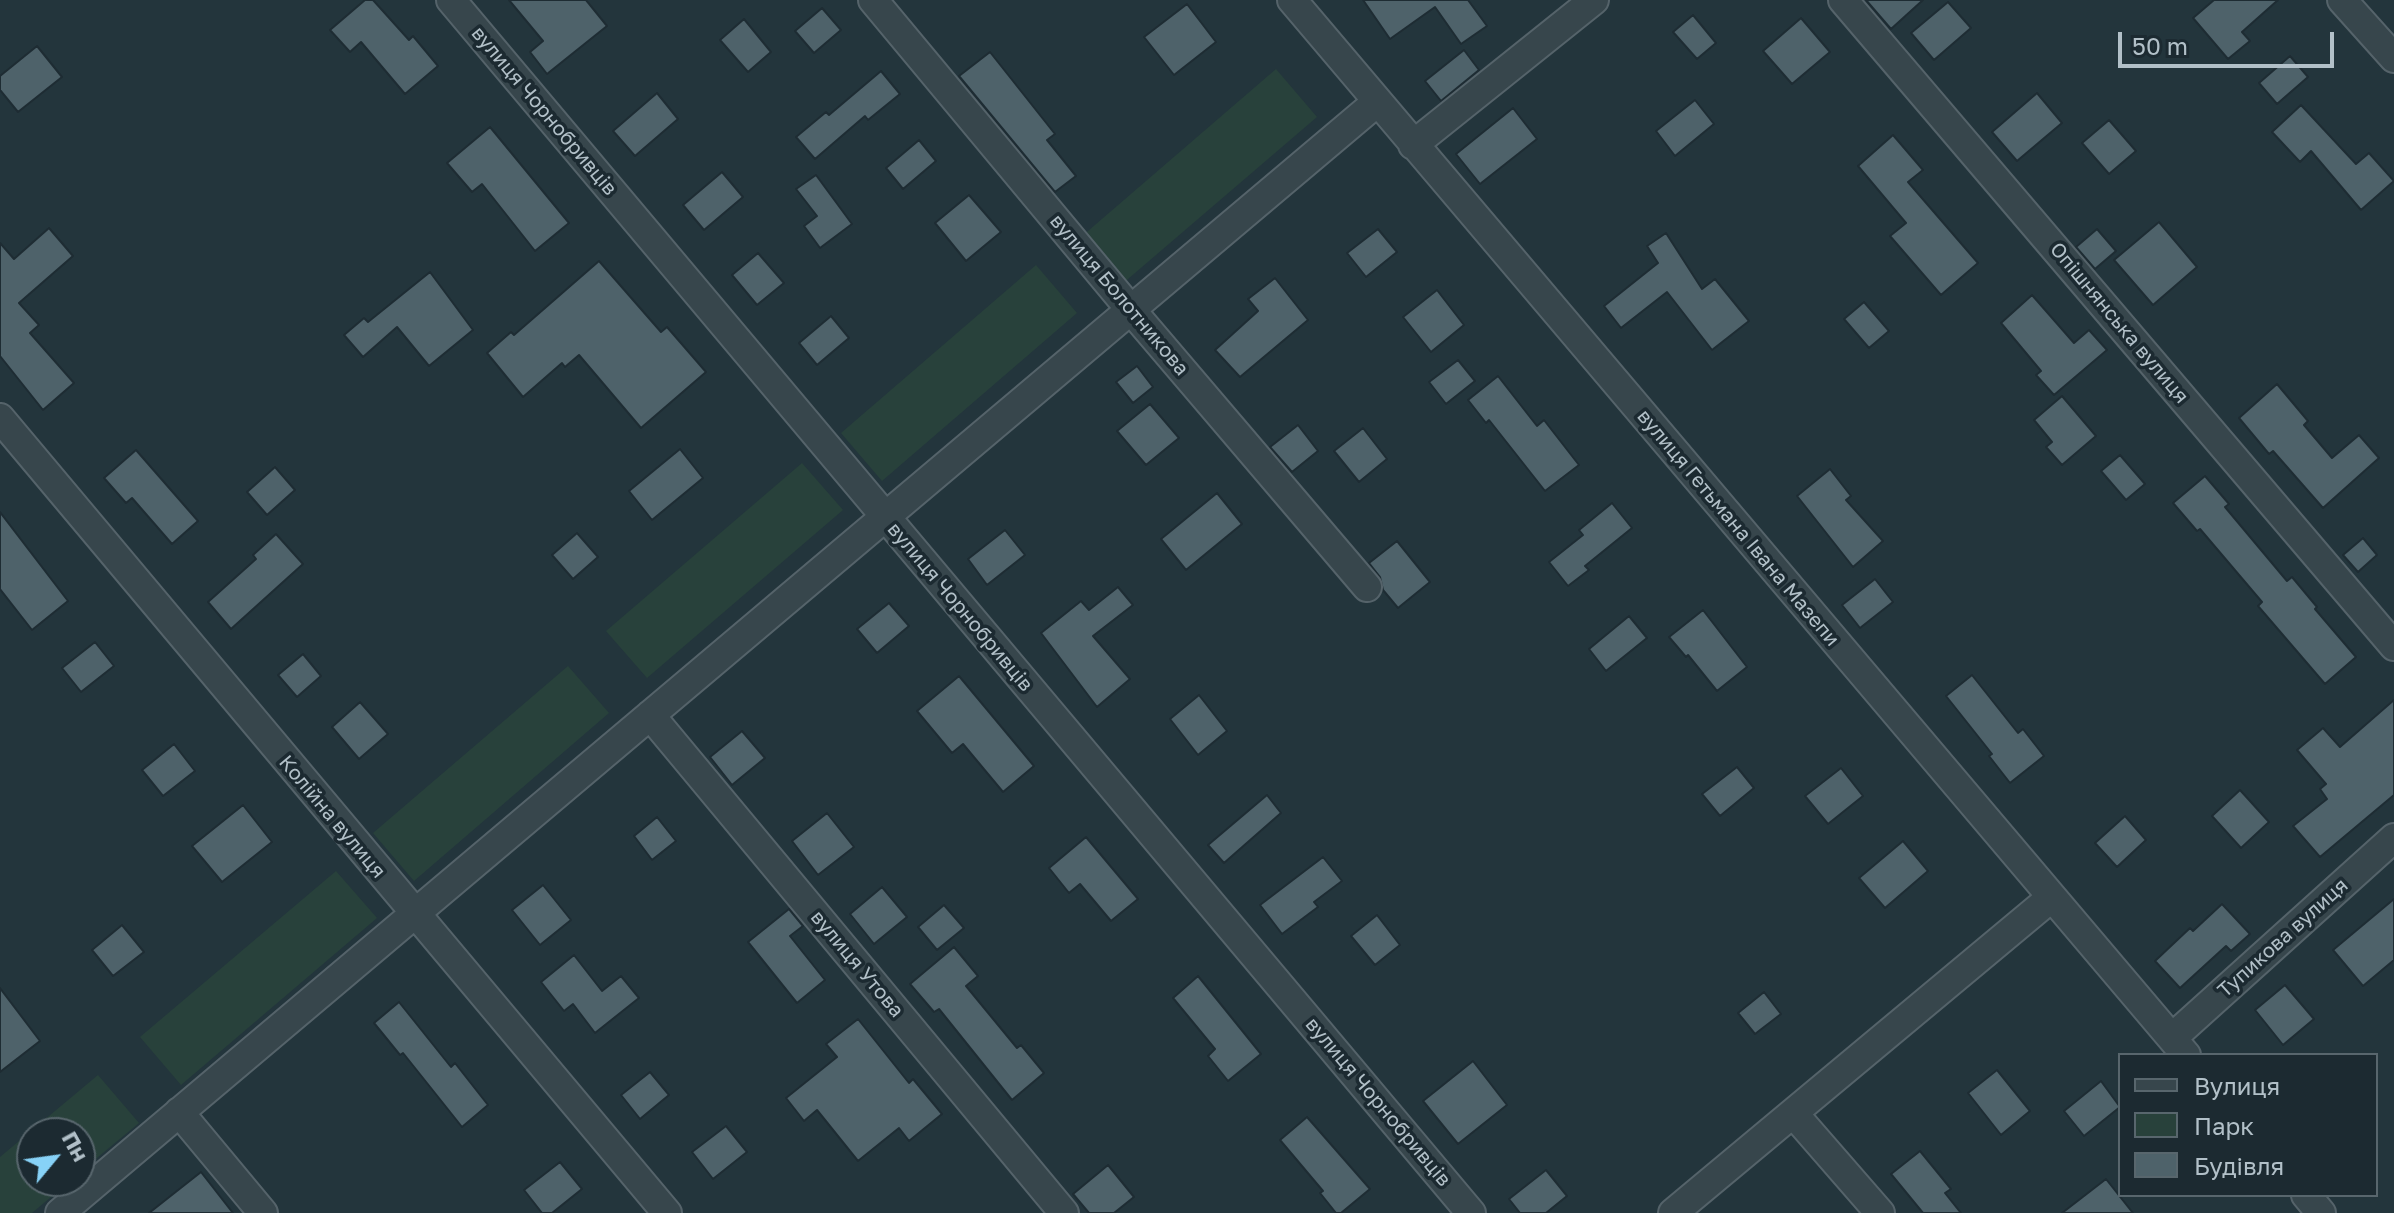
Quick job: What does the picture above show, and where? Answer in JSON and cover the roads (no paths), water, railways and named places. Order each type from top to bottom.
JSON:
[{"type":"street","name":"вулиця Чорнобривців","points":[[451,0],[1471,1213]]},
{"type":"street","name":"вулиця Болотникова","points":[[873,0],[1367,587]]},
{"type":"street","name":"вулиця Гетьмана Івана Мазепи","points":[[1292,0],[2179,1047]]},
{"type":"street","points":[[1413,145],[1594,0]]},
{"type":"street","name":"Опішнянська вулиця","points":[[1843,0],[2394,646]]},
{"type":"street","points":[[2342,0],[2394,58]]},
{"type":"street","points":[[60,1213],[1377,102]]},
{"type":"street","name":"Колійна вулиця","points":[[0,418],[667,1213]]},
{"type":"street","name":"вулиця Утова","points":[[650,715],[1064,1213]]},
{"type":"street","name":"Тупикова вулиця","points":[[2179,1047],[2394,838]]},
{"type":"street","points":[[1673,1213],[2052,897]]},
{"type":"street","points":[[179,1112],[263,1213]]},
{"type":"street","points":[[1793,1113],[1880,1213]]},
{"type":"street","points":[[2308,1197],[2321,1213]]}]
